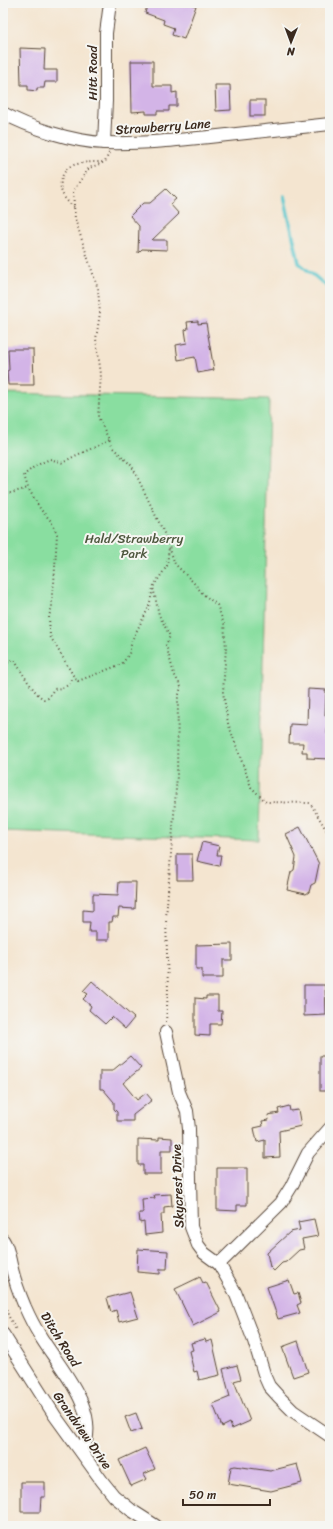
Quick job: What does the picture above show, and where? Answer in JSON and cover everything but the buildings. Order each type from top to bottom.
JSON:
[{"type":"street","name":"Hitt Road","points":[[108,143],[106,101],[106,33],[110,3]]},
{"type":"street","name":"Strawberry Lane","points":[[3,113],[14,119],[54,133],[89,141],[108,143],[174,141],[330,124]]},
{"type":"street","name":"Skycrest Drive","points":[[166,1032],[179,1092],[187,1111],[189,1129],[191,1227],[198,1245],[204,1253],[219,1264],[235,1292],[254,1341],[269,1386],[293,1411],[330,1436]]},
{"type":"street","points":[[219,1264],[270,1216],[281,1203],[308,1153],[330,1128]]},
{"type":"street","name":"Ditch Road","points":[[3,1240],[7,1246],[12,1271],[25,1307],[39,1335],[66,1373],[83,1409],[88,1434],[82,1452]]},
{"type":"street","name":"Grandview Drive","points":[[3,1334],[55,1416],[102,1481],[114,1496],[131,1510],[156,1526]]},
{"type":"path","points":[[106,162],[108,143]]},
{"type":"path","points":[[106,162],[89,168],[73,191],[75,219],[98,289],[100,313],[96,339],[101,374],[98,417],[113,448],[132,466],[165,535],[175,564],[203,594],[216,605],[224,624],[226,648],[223,692],[228,724],[251,787],[266,802],[310,803],[330,836]]},
{"type":"path","points":[[74,207],[60,189],[60,182],[67,169],[73,165],[106,162]]},
{"type":"path","points":[[77,679],[73,675],[50,636],[49,616],[52,607],[57,534],[51,521],[41,510],[28,488],[24,475],[34,466],[50,460],[63,463],[74,455],[100,446],[109,440]]},
{"type":"path","points":[[3,496],[6,493],[28,488]]},
{"type":"path","points":[[3,669],[11,660],[15,661],[35,692],[44,699],[48,698],[54,689],[63,688],[69,685],[72,680],[77,679],[78,681],[122,664],[128,654],[132,640],[149,607],[153,587],[167,566],[169,546]]},
{"type":"path","points":[[153,587],[158,615],[170,636],[166,645],[174,674],[181,687],[178,698],[176,783],[166,918],[168,991],[166,1032]]},
{"type":"green space","name":"Hald/Strawberry Park","points":[[3,393],[269,399],[259,840],[3,831]]},
{"type":"waterway","points":[[284,196],[299,263],[330,289]]}]
